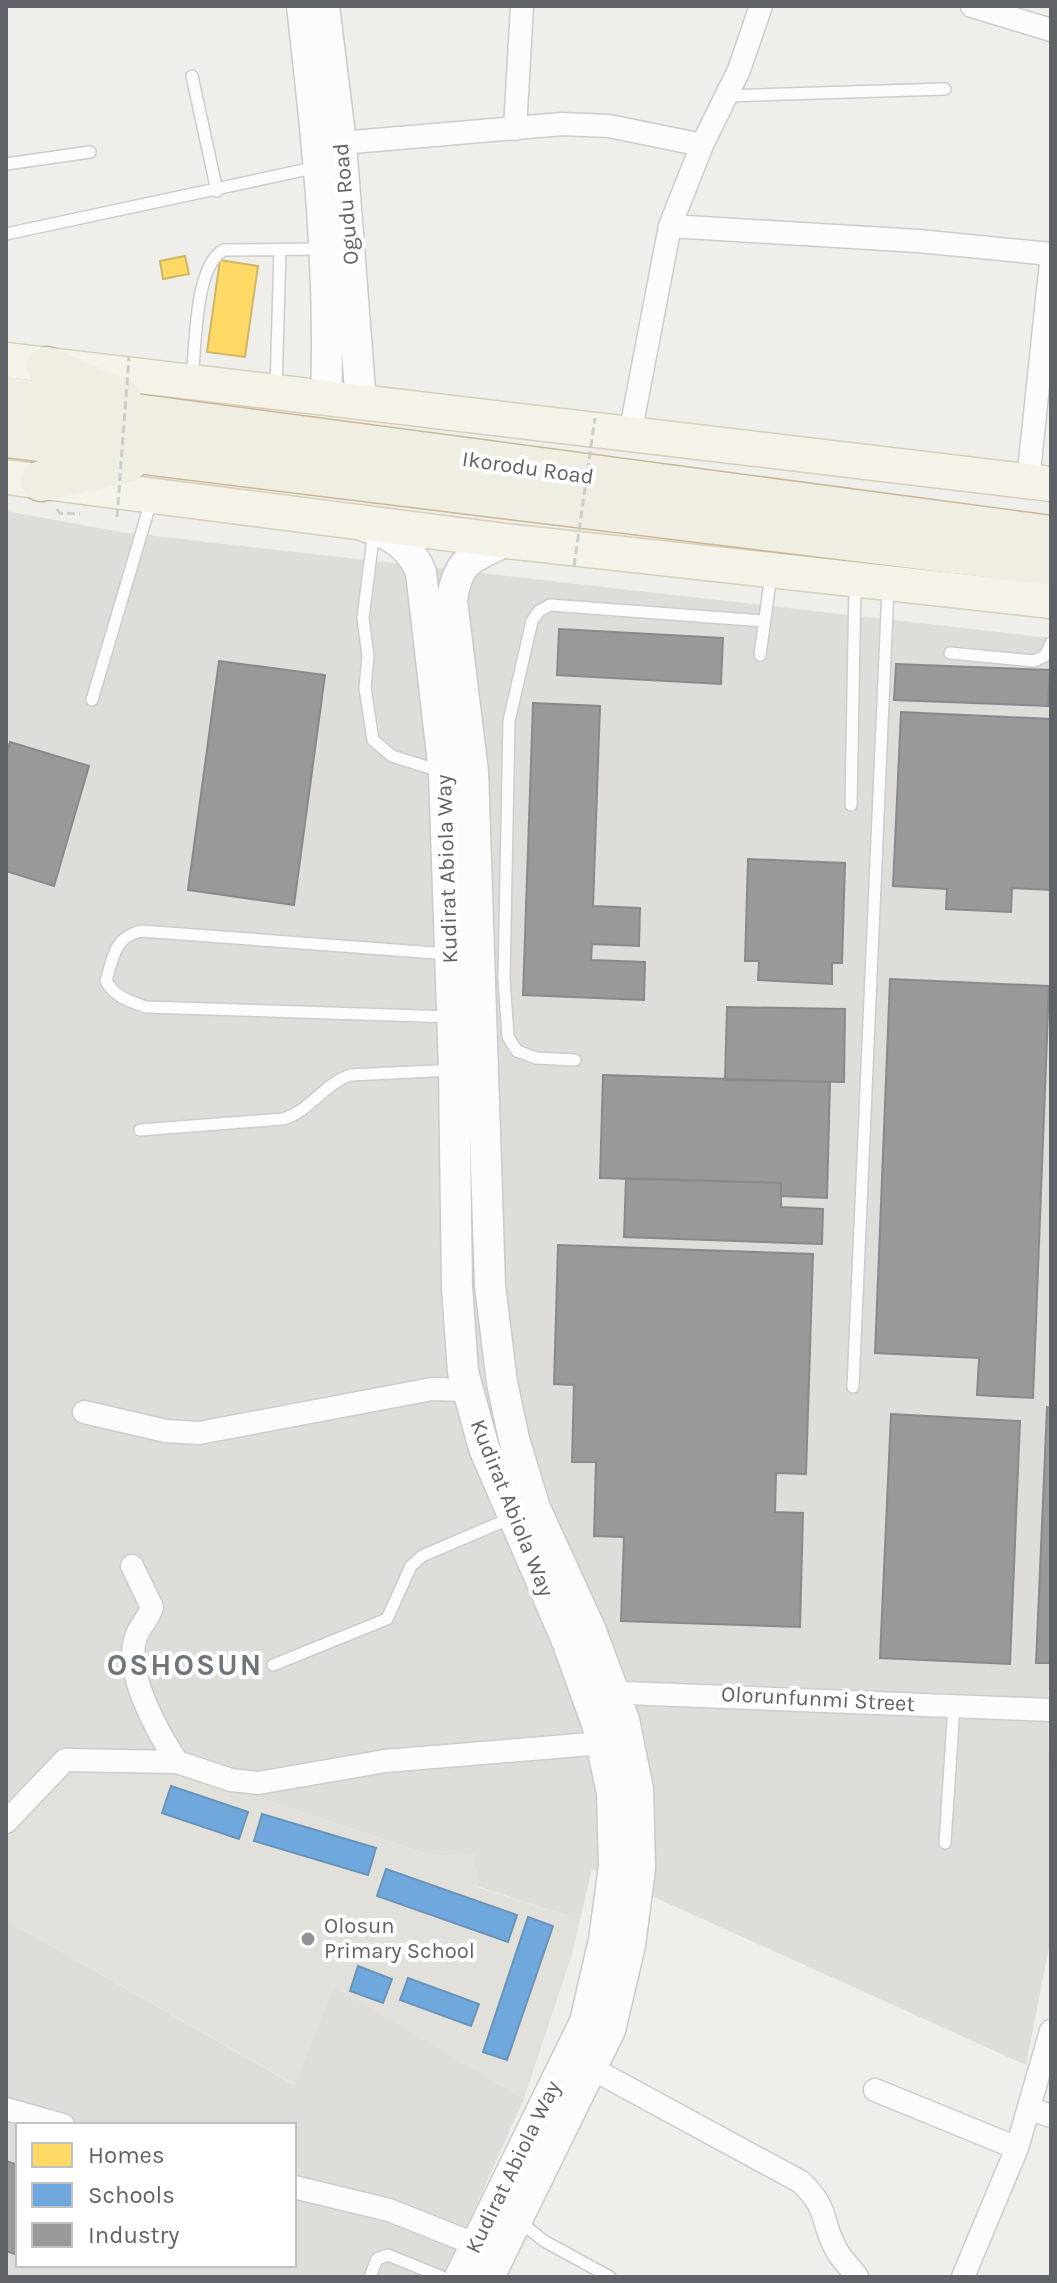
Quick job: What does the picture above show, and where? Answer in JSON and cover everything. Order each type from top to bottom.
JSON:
[{"type":"highway","points":[[47,367],[157,416]]},
{"type":"highway","name":"Ikorodu Road","points":[[6,397],[1051,536]]},
{"type":"highway","name":"Ikorodu Road","points":[[6,437],[134,473],[1051,565]]},
{"type":"highway","points":[[35,473],[134,473]]},
{"type":"main road","name":"Ogudu Road","points":[[302,6],[320,166],[338,249],[361,403]]},
{"type":"main road","name":"Ogudu Road","points":[[324,6],[341,143],[338,249],[326,399]]},
{"type":"main road","name":"Ikorodu Road","points":[[6,360],[1039,483]]},
{"type":"main road","name":"Ikorodu Road","points":[[35,473],[134,473],[331,517],[506,541],[1051,601]]},
{"type":"main road","name":"Kudirat Abiola Way","points":[[331,517],[374,529],[401,542],[414,555],[421,572],[458,772],[450,954],[457,1287],[463,1372],[484,1448],[511,1518],[567,1641],[599,1692],[624,1720],[638,1789],[640,1868],[630,1945],[610,2030],[517,2219],[488,2259],[460,2277]]},
{"type":"main road","name":"Kudirat Abiola Way","points":[[488,2259],[585,2022],[604,1940],[614,1866],[612,1793],[603,1743],[591,1631],[535,1508],[514,1439],[502,1383],[490,1285],[458,772],[452,601],[455,579],[470,558],[506,541]]},
{"type":"street","points":[[515,129],[522,6]]},
{"type":"street","points":[[630,434],[670,226],[761,6]]},
{"type":"street","points":[[972,6],[1051,30]]},
{"type":"street","points":[[341,143],[562,124],[609,126],[702,145]]},
{"type":"street","points":[[670,226],[918,241],[1051,254]]},
{"type":"street","points":[[1039,483],[1051,262]]},
{"type":"street","points":[[84,1412],[166,1431],[199,1433],[432,1389],[468,1390]]},
{"type":"street","points":[[132,1566],[152,1607],[134,1641],[135,1669],[157,1728],[177,1762]]},
{"type":"street","name":"Olorunfunmi Street","points":[[599,1692],[1051,1710]]},
{"type":"street","points":[[6,1822],[65,1760],[177,1762],[231,1780],[258,1783],[385,1761],[603,1743]]},
{"type":"street","points":[[963,2277],[1017,2148],[1041,2112],[1051,2031]]},
{"type":"street","points":[[591,2068],[801,2182],[816,2196],[827,2216],[835,2249],[857,2277]]},
{"type":"street","points":[[875,2090],[1017,2148]]},
{"type":"street","points":[[6,2109],[56,2123]]},
{"type":"street","points":[[296,2187],[389,2210],[488,2259]]},
{"type":"lane","points":[[192,76],[217,191]]},
{"type":"lane","points":[[725,96],[945,89]]},
{"type":"lane","points":[[6,164],[90,152]]},
{"type":"lane","points":[[6,234],[217,191],[320,166]]},
{"type":"lane","points":[[276,393],[280,249]]},
{"type":"lane","points":[[192,382],[202,282],[209,264],[224,250],[338,249]]},
{"type":"lane","points":[[6,385],[118,398],[394,439],[701,476]]},
{"type":"lane","points":[[92,700],[134,473]]},
{"type":"lane","points":[[374,529],[363,618],[368,656],[365,688],[373,740],[392,756],[458,772]]},
{"type":"lane","points":[[760,655],[772,569]]},
{"type":"lane","points":[[851,805],[872,579]]},
{"type":"lane","points":[[853,1387],[872,579]]},
{"type":"lane","points":[[575,1060],[536,1058],[517,1051],[508,1037],[504,978],[509,721],[532,621],[539,611],[550,605],[765,621]]},
{"type":"lane","points":[[950,653],[1034,661],[1045,656],[1051,643]]},
{"type":"lane","points":[[450,954],[141,931],[130,934],[117,944],[106,981],[126,1000],[146,1007],[452,1017]]},
{"type":"lane","points":[[140,1130],[283,1119],[303,1110],[337,1079],[350,1075],[454,1070]]},
{"type":"lane","points":[[273,1665],[387,1619],[411,1566],[422,1556],[511,1518]]},
{"type":"lane","points":[[945,1843],[954,1706]]},
{"type":"lane","points":[[517,2219],[544,2241],[610,2277]]},
{"type":"lane","points":[[370,2277],[377,2259],[385,2255],[418,2272],[442,2277]]},
{"type":"path","points":[[117,517],[129,357]]},
{"type":"path","points":[[574,566],[595,418]]},
{"type":"shaded area","points":[[6,511],[121,532],[1051,638],[1051,1689],[1048,1689],[1051,1937],[1026,2065],[592,1869],[580,1920],[477,1886],[474,1854],[433,1856],[185,1773],[61,1769],[6,1839]]},
{"type":"shaded area","name":"Olosun Primary School","points":[[61,1769],[185,1773],[433,1856],[474,1854],[477,1887],[580,1920],[571,1958],[524,2099],[334,1987],[295,2085],[6,1920],[6,1839]]},
{"type":"shaded area","points":[[6,1920],[294,2085],[334,1986],[524,2099],[444,2277],[6,2277]]},
{"type":"building: Homes","points":[[185,256],[189,274],[163,279],[160,261]]},
{"type":"building: Homes","points":[[220,260],[258,266],[245,357],[207,352]]},
{"type":"building: Schools","points":[[171,1786],[248,1812],[239,1839],[162,1813]]},
{"type":"building: Schools","points":[[262,1814],[376,1848],[368,1875],[254,1841]]},
{"type":"building: Schools","points":[[386,1869],[517,1915],[508,1942],[377,1896]]},
{"type":"building: Schools","points":[[528,1917],[553,1926],[507,2060],[483,2052]]},
{"type":"building: Schools","points":[[358,1966],[392,1979],[383,2003],[350,1991]]},
{"type":"building: Schools","points":[[408,1978],[479,2004],[471,2026],[400,2000]]},
{"type":"building: Industry","points":[[559,629],[723,638],[721,684],[557,675]]},
{"type":"building: Industry","points":[[219,661],[325,675],[294,905],[188,890]]},
{"type":"building: Industry","points":[[896,664],[1050,670],[1048,706],[894,700]]},
{"type":"building: Industry","points":[[533,703],[600,706],[593,906],[640,908],[639,946],[592,944],[591,960],[645,962],[644,1000],[523,995]]},
{"type":"building: Industry","points":[[901,712],[1051,719],[1051,890],[1012,888],[1011,912],[946,909],[947,889],[893,886]]},
{"type":"building: Industry","points":[[10,742],[89,766],[54,886],[6,871],[6,756]]},
{"type":"building: Industry","points":[[748,859],[845,863],[842,963],[832,963],[832,984],[758,980],[759,961],[745,961]]},
{"type":"building: Industry","points":[[890,979],[1049,986],[1033,1398],[977,1395],[979,1358],[875,1353]]},
{"type":"building: Industry","points":[[727,1007],[845,1009],[844,1082],[725,1080]]},
{"type":"building: Industry","points":[[603,1075],[830,1082],[827,1198],[781,1196],[781,1183],[600,1178]]},
{"type":"building: Industry","points":[[626,1178],[781,1183],[781,1207],[823,1209],[822,1244],[624,1237]]},
{"type":"building: Industry","points":[[558,1245],[813,1254],[806,1474],[776,1473],[775,1512],[803,1513],[800,1627],[621,1621],[624,1537],[594,1536],[596,1462],[572,1462],[574,1385],[554,1384]]},
{"type":"building: Industry","points":[[1047,1407],[1051,1408],[1051,1663],[1036,1663]]},
{"type":"building: Industry","points":[[891,1414],[1020,1421],[1010,1664],[880,1658]]},
{"type":"building: Industry","points":[[6,2161],[16,2164],[16,2254],[6,2251]]},
{"type":"place","name":"Olosun Primary School","points":[[308,1939]]},
{"type":"district","name":"OSHOSUN","points":[[185,1665]]}]
